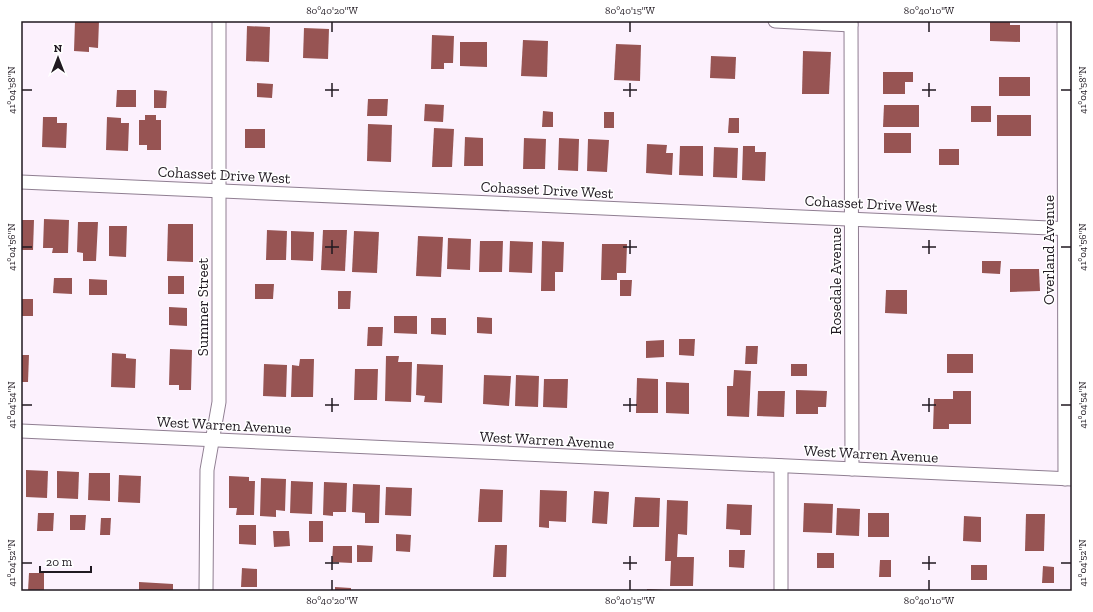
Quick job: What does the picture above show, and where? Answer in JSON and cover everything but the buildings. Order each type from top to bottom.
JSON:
[{"type":"street","name":"Summer Street","points":[[206,591],[206,470],[219,402],[219,21]]},
{"type":"street","points":[[775,21],[851,23]]},
{"type":"street","name":"Overland Avenue","points":[[1064,21],[1068,229],[1068,479]]},
{"type":"street","name":"Rosedale Avenue","points":[[851,23],[852,470]]},
{"type":"street","name":"Cohasset Drive West","points":[[21,182],[1068,229]]},
{"type":"street","name":"West Warren Avenue","points":[[21,431],[1068,479]]},
{"type":"street","points":[[781,466],[781,591]]}]
